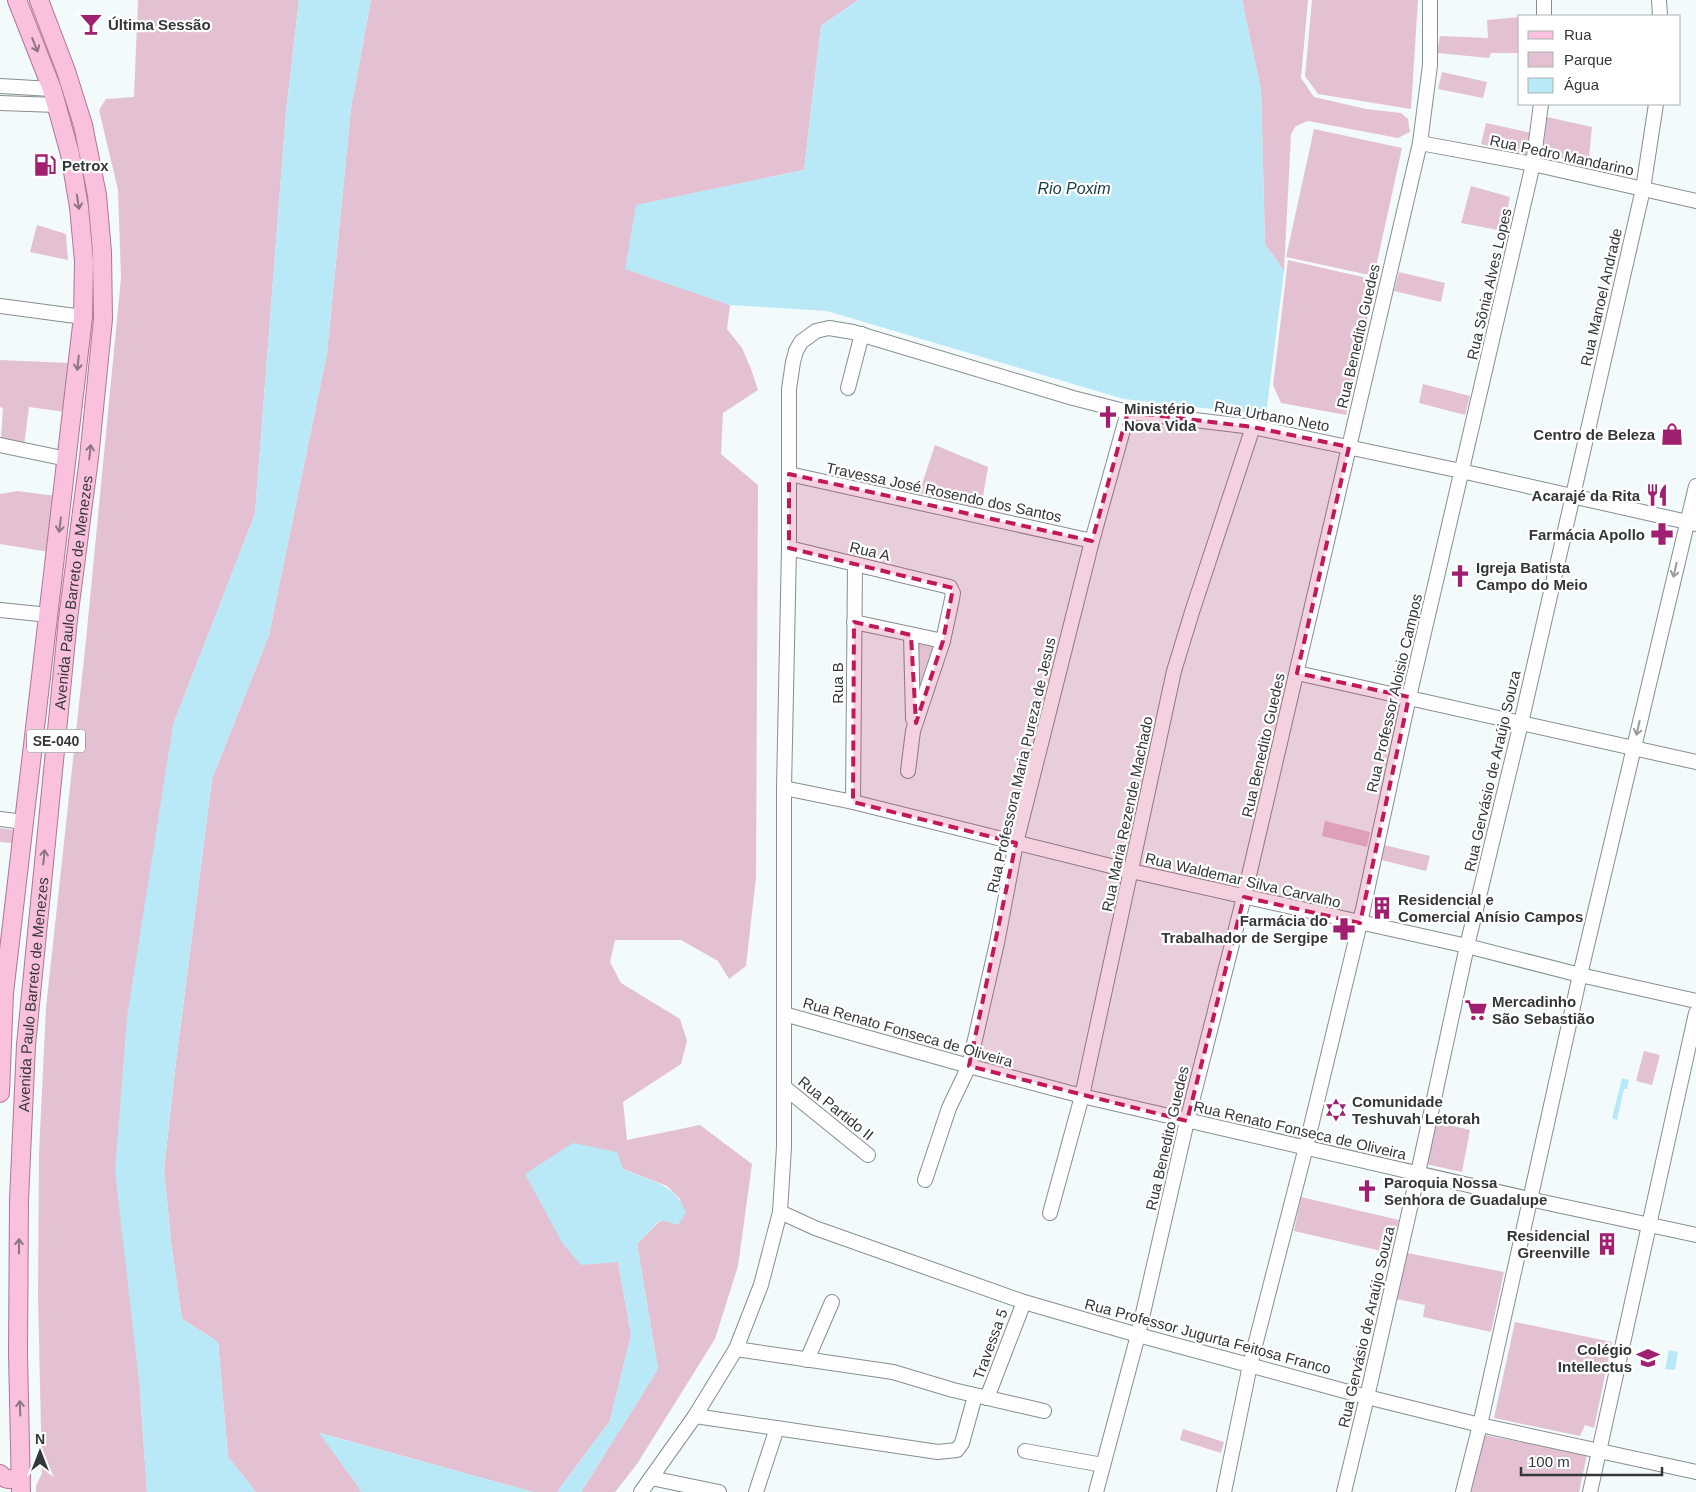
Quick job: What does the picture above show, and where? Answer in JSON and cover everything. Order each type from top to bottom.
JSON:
[{"type":"main road","name":"Avenida Paulo Barreto de Menezes","points":[[0,1093],[4,1015],[24,822],[83,317],[84,261],[70,154],[52,88],[17,0]]},
{"type":"main road","name":"Avenida Paulo Barreto de Menezes","points":[[21,1484],[18,1353],[19,1200],[26,1045],[68,619],[89,458],[103,319],[102,252],[97,195],[83,125],[66,71],[39,0]]},
{"type":"main road","points":[[19,1200],[14,1165],[16,1040],[4,1015],[30,993]]},
{"type":"main road","points":[[0,1474],[21,1484]]},
{"type":"main road","points":[[0,1486],[0,1492]]},
{"type":"street","name":"Rua Benedito Guedes","points":[[1096,1492],[1138,1335],[1187,1121],[1244,897],[1420,143],[1430,65],[1430,0]]},
{"type":"street","points":[[1544,0],[1544,15]]},
{"type":"street","points":[[1659,0],[1660,15]]},
{"type":"street","points":[[52,88],[6,86],[7,103],[57,105]]},
{"type":"street","name":"Rua Sônia Alves Lopes","points":[[1461,471],[1533,164],[1541,105]]},
{"type":"street","name":"Rua Manoel Andrade","points":[[1572,497],[1643,189],[1656,105]]},
{"type":"street","name":"Rua Pedro Mandarino","points":[[1420,143],[1533,164],[1696,201]]},
{"type":"street","points":[[0,306],[83,317]]},
{"type":"street","name":"Rua Urbano Neto","points":[[789,474],[789,390],[796,351],[801,342],[816,331],[829,328],[862,334],[1073,398],[1128,412],[1253,427],[1349,446],[1691,524]]},
{"type":"street","points":[[848,388],[862,334]]},
{"type":"street","name":"Rua Professora Maria Pureza de Jesus","points":[[925,1180],[949,1108],[969,1066],[998,943],[1016,843],[1092,541],[1128,412]]},
{"type":"street","name":"Rua Maria Rezende Machado","points":[[1050,1213],[1082,1096],[1174,671],[1253,427]]},
{"type":"street","points":[[0,445],[67,459]]},
{"type":"street","name":"Rua Professor Aloisio Campos","points":[[1224,1492],[1250,1365],[1306,1147],[1360,922],[1461,471]]},
{"type":"street","points":[[642,1492],[695,1416],[736,1349],[761,1285],[780,1212],[784,1147],[784,788],[789,474]]},
{"type":"street","name":"Travessa José Rosendo dos Santos","points":[[789,474],[1092,541]]},
{"type":"street","points":[[1463,1492],[1633,749],[1691,524],[1696,486]]},
{"type":"street","name":"Rua Gervásio de Araújo Souza","points":[[1344,1492],[1418,1173],[1467,946],[1521,724],[1572,497]]},
{"type":"street","name":"Rua A","points":[[789,548],[945,584],[950,587],[952,593],[943,641]]},
{"type":"street","name":"Rua B","points":[[853,802],[855,564]]},
{"type":"street","points":[[0,610],[49,615]]},
{"type":"street","points":[[854,622],[943,641],[913,731]]},
{"type":"street","points":[[908,771],[913,731],[910,635]]},
{"type":"street","points":[[1297,673],[1696,762]]},
{"type":"street","name":"Rua Waldemar Silva Carvalho","points":[[784,788],[853,802],[1131,871],[1467,946],[1580,975],[1696,1000]]},
{"type":"street","points":[[0,819],[24,822]]},
{"type":"street","points":[[1590,1492],[1696,1013]]},
{"type":"street","name":"Rua Renato Fonseca de Oliveira","points":[[784,1014],[1082,1096],[1529,1199],[1648,1223],[1696,1235]]},
{"type":"street","name":"Rua Partido II","points":[[784,1087],[868,1155]]},
{"type":"street","name":"Rua Professor Jugurta Feitosa Franco","points":[[780,1212],[816,1228],[1024,1302],[1138,1335],[1367,1397],[1600,1452],[1696,1472]]},
{"type":"street","points":[[807,1360],[832,1302]]},
{"type":"street","name":"Travessa 5","points":[[777,1428],[938,1452],[957,1450],[962,1443],[1024,1302]]},
{"type":"street","points":[[736,1349],[893,1372],[981,1397],[1044,1411]]},
{"type":"street","points":[[695,1416],[777,1428],[756,1492]]},
{"type":"street","points":[[1025,1451],[1103,1465]]},
{"type":"street","points":[[652,1478],[717,1492]]},
{"type":"highlighted area","points":[[1128,412],[1253,427],[1349,447],[1297,673],[1409,697],[1360,923],[1244,897],[1187,1121],[969,1066],[1016,843],[853,802],[854,622],[911,635],[916,723],[943,641],[953,588],[789,548],[789,474],[1092,541]]},
{"type":"green space","points":[[138,0],[299,0],[286,112],[255,514],[173,725],[140,1390],[147,1492],[36,1492],[36,1486],[42,1473],[38,1296],[39,1153],[46,1008],[86,640],[121,278],[118,190],[99,110],[106,99],[134,97]]},
{"type":"green space","points":[[371,0],[858,0],[821,26],[804,170],[637,205],[626,269],[730,305],[727,329],[742,348],[758,390],[723,413],[721,454],[758,485],[756,877],[746,966],[729,979],[718,961],[681,940],[615,940],[610,962],[621,983],[680,1019],[687,1041],[681,1064],[623,1102],[627,1140],[700,1125],[752,1164],[738,1266],[715,1339],[637,1464],[615,1492],[581,1492],[658,1369],[637,1244],[681,1200],[667,1186],[623,1169],[526,1174],[543,1205],[618,1262],[631,1335],[610,1421],[557,1492],[533,1492],[320,1433],[362,1492],[256,1492],[228,1457],[218,1342],[182,1319],[171,1242],[164,1169],[212,779],[269,635],[327,353],[351,108]]},
{"type":"green space","points":[[1242,0],[1308,0],[1301,78],[1314,97],[1366,109],[1401,113],[1408,119],[1410,132],[1398,138],[1308,121],[1296,126],[1291,134],[1284,271],[1265,244],[1261,90]]},
{"type":"green space","points":[[1312,0],[1418,0],[1411,109],[1318,94],[1305,76]]},
{"type":"green space","points":[[1518,17],[1518,53],[1491,53],[1489,58],[1437,53],[1440,36],[1488,38],[1487,20]]},
{"type":"green space","points":[[1442,72],[1487,82],[1483,98],[1438,89]]},
{"type":"green space","points":[[1547,117],[1592,127],[1588,167],[1543,152]]},
{"type":"green space","points":[[1486,123],[1532,133],[1527,155],[1481,144]]},
{"type":"green space","points":[[1314,129],[1402,148],[1374,276],[1286,257]]},
{"type":"green space","points":[[1471,186],[1510,197],[1503,231],[1461,223]]},
{"type":"green space","points":[[37,225],[66,234],[68,260],[30,252]]},
{"type":"green space","points":[[1288,260],[1376,280],[1346,415],[1281,403],[1273,385]]},
{"type":"green space","points":[[1399,272],[1445,283],[1441,302],[1394,291]]},
{"type":"green space","points":[[0,360],[70,363],[65,412],[29,407],[24,446],[1,440],[3,408],[0,407]]},
{"type":"green space","points":[[1423,384],[1470,396],[1465,415],[1419,403]]},
{"type":"green space","points":[[935,445],[988,467],[980,514],[919,493]]},
{"type":"green space","points":[[17,491],[56,496],[49,552],[0,544],[0,494]]},
{"type":"green space","points":[[915,642],[937,645],[916,707]]},
{"type":"green space","points":[[1325,821],[1370,832],[1367,847],[1322,836]]},
{"type":"green space","points":[[0,828],[14,830],[13,843],[0,842]]},
{"type":"green space","points":[[1384,845],[1430,856],[1426,871],[1381,860]]},
{"type":"green space","points":[[1644,1051],[1660,1055],[1652,1085],[1636,1081]]},
{"type":"green space","points":[[1436,1122],[1470,1130],[1462,1172],[1426,1164]]},
{"type":"green space","points":[[1301,1197],[1399,1220],[1390,1253],[1294,1231]]},
{"type":"green space","points":[[1407,1253],[1504,1272],[1491,1332],[1423,1317],[1425,1305],[1397,1299]]},
{"type":"green space","points":[[1515,1322],[1612,1342],[1594,1428],[1585,1425],[1580,1436],[1494,1418]]},
{"type":"green space","points":[[1183,1429],[1224,1442],[1221,1453],[1180,1440]]},
{"type":"green space","points":[[1484,1435],[1587,1455],[1579,1492],[1471,1492]]},
{"type":"water","points":[[299,0],[371,0],[351,108],[327,353],[269,635],[212,779],[164,1168],[171,1242],[182,1319],[218,1342],[228,1457],[256,1492],[147,1492],[140,1390],[115,1171],[127,1017],[173,725],[255,514],[286,112]]},
{"type":"water","name":"Rio Poxim","points":[[858,0],[1242,0],[1261,90],[1265,244],[1284,271],[1266,415],[1124,399],[827,311],[730,305],[625,269],[636,205],[804,170],[821,26]]},
{"type":"water","points":[[1622,1078],[1629,1080],[1627,1089],[1624,1089],[1617,1120],[1612,1118]]},
{"type":"water","points":[[573,1143],[617,1152],[623,1169],[652,1180],[668,1189],[681,1203],[686,1213],[678,1225],[660,1220],[637,1244],[658,1369],[581,1492],[557,1492],[610,1421],[631,1335],[618,1262],[581,1265],[563,1244],[525,1174]]},
{"type":"water","points":[[1669,1350],[1678,1352],[1675,1370],[1665,1369]]},
{"type":"water","points":[[319,1433],[533,1492],[362,1492]]},
{"type":"place","name":"Última Sessão","points":[[91,24]]},
{"type":"place","name":"Petrox","points":[[45,165]]},
{"type":"place","name":"Ministério Nova Vida","points":[[1108,417]]},
{"type":"place","name":"Centro de Beleza","points":[[1672,434]]},
{"type":"place","name":"Acarajé da Rita","points":[[1657,495]]},
{"type":"place","name":"Farmácia Apollo","points":[[1662,534]]},
{"type":"place","name":"Igreja Batista Campo do Meio","points":[[1460,576]]},
{"type":"place","name":"Residencial e Comercial Anísio Campos","points":[[1382,908]]},
{"type":"place","name":"Farmácia do Trabalhador de Sergipe","points":[[1344,929]]},
{"type":"place","name":"Mercadinho São Sebastião","points":[[1476,1010]]},
{"type":"place","name":"Comunidade Teshuvah Letorah","points":[[1336,1110]]},
{"type":"place","name":"Paroquia Nossa Senhora de Guadalupe","points":[[1367,1191]]},
{"type":"place","name":"Residencial Greenville","points":[[1607,1244]]},
{"type":"place","name":"Colégio Intellectus","points":[[1648,1358]]}]
